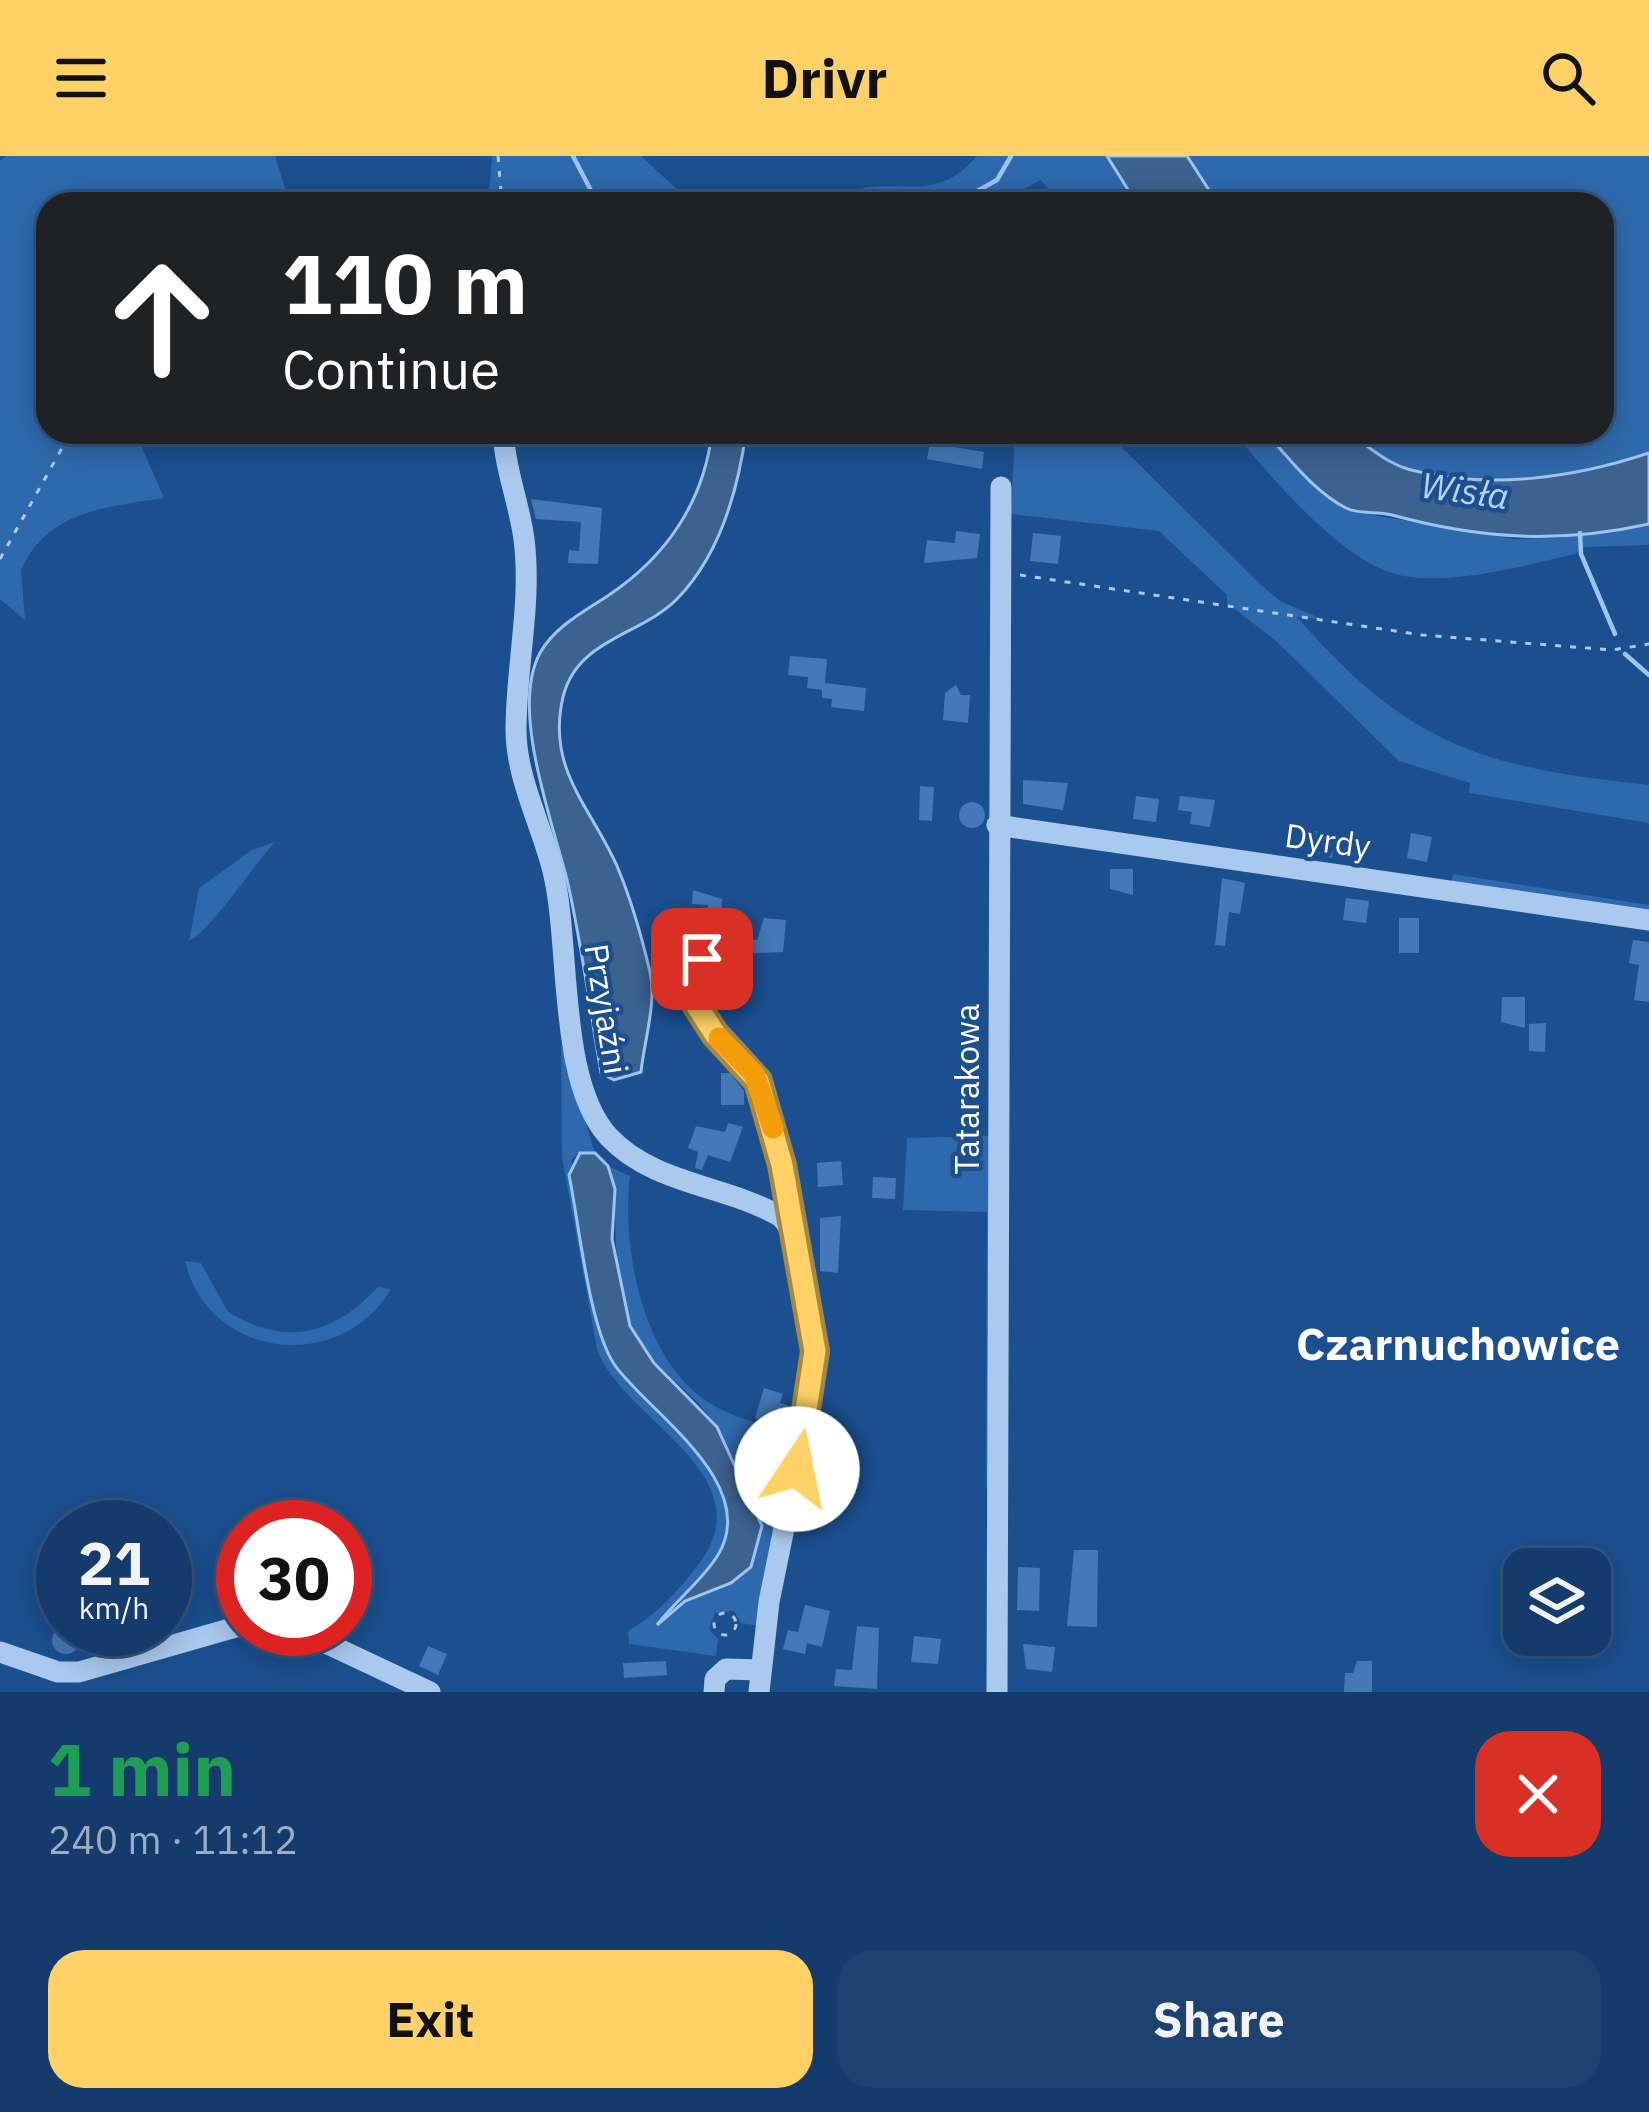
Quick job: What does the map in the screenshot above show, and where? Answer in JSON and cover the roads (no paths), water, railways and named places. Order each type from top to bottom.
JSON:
[{"type":"street","name":"Przyjaźni","points":[[504,444],[526,566],[517,741],[554,876],[575,1039],[590,1108],[607,1135],[643,1163],[770,1210],[792,1228]]},
{"type":"street","name":"Tatarakowa","points":[[997,1692],[1001,487]]},
{"type":"street","name":"Dyrdy","points":[[998,825],[1649,920]]},
{"type":"street","points":[[702,959],[695,1003],[762,1090],[814,1335],[814,1381],[769,1602],[760,1681],[726,1669],[715,1679],[714,1692]]},
{"type":"street","points":[[0,1652],[58,1672],[79,1672],[216,1633]]},
{"type":"street","points":[[353,1656],[430,1692]]},
{"type":"water","points":[[1107,156],[1187,156],[1210,192],[1130,192]]},
{"type":"water","points":[[710,444],[744,444],[732,499],[704,563],[677,599],[582,662],[570,678],[559,723],[566,767],[622,879],[652,983],[641,1072],[614,1080],[601,1073],[573,907],[537,768],[529,705],[532,677],[540,653],[554,635],[630,580],[665,544],[691,504]]},
{"type":"water","name":"Wisła","points":[[1276,444],[1363,444],[1402,467],[1441,476],[1501,480],[1561,475],[1649,453],[1649,524],[1551,536],[1488,534],[1346,508],[1302,474]]},
{"type":"water","points":[[580,1153],[595,1153],[608,1166],[615,1189],[612,1239],[630,1326],[654,1363],[717,1427],[762,1526],[751,1567],[731,1583],[685,1601],[657,1625],[718,1555],[727,1528],[725,1501],[694,1449],[629,1382],[605,1347],[591,1300],[569,1175]]},
{"type":"waterway","points":[[573,156],[592,192]]},
{"type":"waterway","points":[[976,192],[997,180],[1011,156]]},
{"type":"waterway","points":[[1580,533],[1581,554],[1615,634]]},
{"type":"waterway","points":[[1625,654],[1649,675]]},
{"type":"district","name":"Czarnuchowice","points":[[1458,1343]]}]
